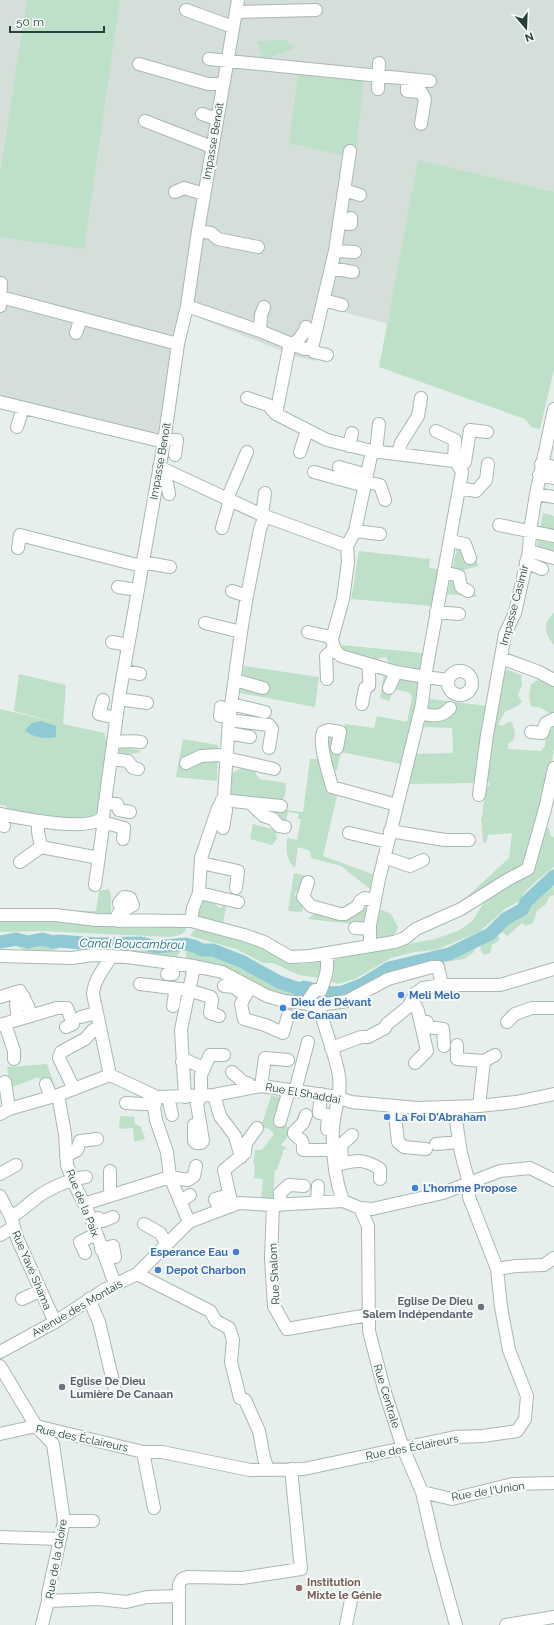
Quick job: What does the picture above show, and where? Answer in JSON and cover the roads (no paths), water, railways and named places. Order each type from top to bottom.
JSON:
[{"type":"street","points":[[237,6],[316,10]]},
{"type":"street","name":"Impasse Benoît","points":[[99,821],[103,817],[116,718],[137,590],[164,440],[178,344],[187,306],[204,194],[237,6]]},
{"type":"street","points":[[186,10],[233,27]]},
{"type":"street","points":[[209,60],[430,81]]},
{"type":"street","points":[[378,89],[379,63]]},
{"type":"street","points":[[139,64],[208,84],[223,84]]},
{"type":"street","points":[[407,79],[407,91],[421,92],[424,99],[420,124]]},
{"type":"street","points":[[202,114],[217,119]]},
{"type":"street","points":[[145,121],[212,147]]},
{"type":"street","points":[[312,348],[332,268],[349,157]]},
{"type":"street","points":[[175,192],[184,188],[204,194]]},
{"type":"street","points":[[344,190],[360,194]]},
{"type":"street","points":[[339,223],[351,224],[351,218]]},
{"type":"street","points":[[198,230],[211,233],[218,239],[258,248]]},
{"type":"street","points":[[335,251],[355,252]]},
{"type":"street","points":[[332,268],[354,272]]},
{"type":"street","points":[[0,306],[2,283]]},
{"type":"street","points":[[0,297],[178,344]]},
{"type":"street","points":[[324,300],[342,305]]},
{"type":"street","points":[[187,306],[260,331],[304,349],[312,348]]},
{"type":"street","points":[[260,331],[261,315],[264,307]]},
{"type":"street","points":[[76,333],[81,318]]},
{"type":"street","points":[[276,414],[292,344],[305,333],[306,327]]},
{"type":"street","points":[[312,348],[314,352],[327,355]]},
{"type":"street","points":[[247,398],[268,405],[294,430],[307,430],[327,440],[374,452],[398,454],[457,464],[465,462],[470,430],[487,432]]},
{"type":"street","points":[[398,454],[401,443],[418,416],[421,398]]},
{"type":"street","points":[[0,402],[28,405],[164,440],[177,435],[175,455]]},
{"type":"street","points":[[17,427],[28,405]]},
{"type":"street","name":"Impasse Casimir","points":[[479,795],[480,780],[482,778],[487,735],[500,658],[505,634],[515,613],[528,556],[530,531],[540,469],[554,409]]},
{"type":"street","points":[[327,679],[326,656],[333,644],[343,599],[348,562],[347,546],[355,531],[374,452],[379,424]]},
{"type":"street","points":[[300,452],[307,430]]},
{"type":"street","points":[[370,946],[370,929],[384,857],[420,713],[436,612],[462,472],[457,464],[455,440],[436,431]]},
{"type":"street","points":[[349,446],[352,433]]},
{"type":"street","points":[[222,528],[228,499],[247,452]]},
{"type":"street","points":[[459,488],[476,491],[486,480],[488,464]]},
{"type":"street","points":[[159,467],[263,516],[347,546]]},
{"type":"street","points":[[339,467],[366,481]]},
{"type":"street","points":[[540,469],[554,467]]},
{"type":"street","points":[[540,469],[554,478]]},
{"type":"street","points":[[314,472],[366,481],[380,485],[385,500]]},
{"type":"street","points":[[157,480],[167,483],[169,494]]},
{"type":"street","points":[[191,921],[193,908],[199,894],[201,863],[220,804],[224,797],[229,719],[226,705],[235,680],[241,632],[263,516],[265,493]]},
{"type":"street","points":[[536,494],[554,497]]},
{"type":"street","points":[[499,525],[554,536]]},
{"type":"street","points":[[355,531],[380,534]]},
{"type":"street","points":[[18,548],[20,535],[142,564],[170,567]]},
{"type":"street","points":[[450,541],[465,544],[470,558]]},
{"type":"street","points":[[528,556],[554,558]]},
{"type":"street","points":[[528,556],[542,570]]},
{"type":"street","points":[[444,572],[459,576],[461,586],[468,591]]},
{"type":"street","points":[[118,587],[137,590]]},
{"type":"street","points":[[232,591],[247,596]]},
{"type":"street","points":[[436,612],[459,614]]},
{"type":"street","points":[[206,623],[241,632]]},
{"type":"street","points":[[308,632],[333,644],[341,656],[396,672],[448,680]]},
{"type":"street","points":[[112,642],[128,645]]},
{"type":"street","points":[[500,658],[538,672],[554,680]]},
{"type":"street","points":[[362,704],[365,688],[369,686],[369,664]]},
{"type":"street","points":[[124,671],[140,674]]},
{"type":"street","points":[[389,688],[396,672]]},
{"type":"street","points":[[235,680],[263,688]]},
{"type":"street","points":[[119,699],[147,703]]},
{"type":"street","points":[[103,700],[98,719],[116,718]]},
{"type":"street","points":[[226,705],[264,712]]},
{"type":"street","points":[[420,713],[440,715],[446,713],[450,708]]},
{"type":"street","points":[[229,719],[270,725],[272,729],[269,748]]},
{"type":"street","points":[[531,732],[542,733],[546,722],[554,719]]},
{"type":"street","points":[[337,748],[340,732],[328,730],[323,732],[321,736],[322,748],[332,787],[397,805]]},
{"type":"street","points":[[228,733],[250,737]]},
{"type":"street","points":[[113,742],[126,742],[130,740],[141,742]]},
{"type":"street","points":[[186,763],[201,756],[219,754],[226,758],[274,769]]},
{"type":"street","points":[[111,759],[128,761],[133,768],[138,769]]},
{"type":"street","points":[[0,914],[55,915],[97,920],[121,915],[191,921],[264,942],[290,957],[394,942],[405,938],[416,929],[461,909],[506,880],[528,869],[546,809],[554,768]]},
{"type":"street","points":[[105,803],[117,804],[119,810],[130,812]]},
{"type":"street","points":[[220,804],[257,803],[281,806]]},
{"type":"street","points":[[220,804],[226,810],[223,828]]},
{"type":"street","points":[[251,804],[264,816],[273,819],[278,826],[285,827]]},
{"type":"street","points":[[0,814],[38,821],[79,824],[91,824],[99,821],[124,828],[123,839]]},
{"type":"street","points":[[38,821],[38,832],[41,847]]},
{"type":"street","points":[[95,885],[102,827],[99,821]]},
{"type":"street","points":[[349,833],[445,840],[469,840]]},
{"type":"street","points":[[20,862],[41,847],[99,858]]},
{"type":"street","points":[[384,857],[410,866],[423,860]]},
{"type":"street","points":[[201,863],[238,871],[236,888]]},
{"type":"street","points":[[308,882],[303,897],[311,906],[345,914],[358,906],[360,901],[365,898],[375,901]]},
{"type":"street","points":[[199,894],[238,902]]},
{"type":"street","points":[[355,928],[370,929]]},
{"type":"street","points":[[326,953],[328,963],[327,975],[321,990],[315,990],[308,999],[313,1004],[324,1028],[339,1077],[338,1097],[333,1128],[332,1156]]},
{"type":"street","points":[[0,956],[72,958],[92,955],[112,956],[170,968],[194,966],[222,972],[267,996],[284,1001],[313,1004],[347,1001],[388,979],[432,967],[438,967],[442,985]]},
{"type":"street","points":[[5,1082],[5,1111],[54,1096],[110,1075],[96,1013],[94,988],[112,956]]},
{"type":"street","points":[[185,1096],[178,996],[194,966]]},
{"type":"street","points":[[331,1048],[361,1037],[368,1037],[385,1028],[387,1024],[408,1007],[412,999],[423,988],[442,985],[500,986],[554,969]]},
{"type":"street","points":[[140,984],[178,996],[211,997],[210,1013],[219,1016]]},
{"type":"street","points":[[224,986],[234,987],[239,991],[248,986]]},
{"type":"street","points":[[248,986],[240,1004],[244,1019],[265,1025],[283,1033],[288,1016]]},
{"type":"street","points":[[0,997],[20,991],[24,997],[31,1016]]},
{"type":"street","points":[[17,1013],[16,1003],[24,997]]},
{"type":"street","points":[[412,999],[418,1012],[427,1051],[415,1063]]},
{"type":"street","points":[[14,1059],[14,1051],[2,1025],[53,1010],[67,1008],[73,1024],[66,1027]]},
{"type":"street","points":[[507,1022],[515,1014],[534,1008],[554,1008]]},
{"type":"street","points":[[81,1017],[96,1013]]},
{"type":"street","points":[[421,1023],[427,1022],[428,1027],[443,1029],[444,1046]]},
{"type":"street","points":[[74,1089],[59,1058],[61,1052],[85,1039],[93,1030],[99,1027]]},
{"type":"street","points":[[280,1121],[287,1095],[308,1042]]},
{"type":"street","points":[[457,1045],[457,1059],[484,1061],[495,1055]]},
{"type":"street","points":[[194,1125],[194,1141],[196,1143],[201,1143],[203,1141],[202,1127],[197,1104],[201,1096],[201,1075],[210,1055],[224,1055]]},
{"type":"street","points":[[232,1072],[243,1082],[253,1083],[265,1055],[288,1060]]},
{"type":"street","points":[[182,1062],[188,1061],[199,1066]]},
{"type":"street","points":[[479,1106],[484,1061]]},
{"type":"street","name":"Rue El Shaddaï","points":[[110,1075],[160,1099],[230,1093],[253,1083],[287,1095],[321,1094],[338,1097],[351,1102],[394,1107],[454,1108],[479,1106],[516,1102],[554,1094]]},
{"type":"street","name":"Rue de la Paix","points":[[46,1084],[54,1096],[65,1134],[66,1156],[73,1181],[92,1221],[115,1284]]},
{"type":"street","points":[[321,1094],[319,1113],[328,1115],[337,1186],[343,1201]]},
{"type":"street","points":[[214,1095],[220,1116],[235,1136],[242,1156]]},
{"type":"street","points":[[126,1103],[143,1104],[160,1099]]},
{"type":"street","points":[[160,1099],[172,1115]]},
{"type":"street","points":[[160,1099],[156,1120],[168,1152],[170,1177],[189,1222]]},
{"type":"street","points":[[394,1107],[398,1142],[404,1147],[431,1146],[459,1142]]},
{"type":"street","name":"Rue des Éclaireurs","points":[[0,1434],[36,1426],[143,1452],[162,1452],[250,1470],[268,1470],[304,1469],[455,1437],[483,1436],[517,1431],[525,1419],[527,1396],[509,1350],[501,1307],[497,1268],[469,1197],[469,1182],[459,1142],[454,1108]]},
{"type":"street","points":[[306,1115],[303,1123],[294,1132],[294,1134],[301,1138],[303,1142],[303,1150],[369,1162],[380,1169],[380,1179]]},
{"type":"street","points":[[232,1206],[224,1170],[242,1156],[246,1150],[246,1143],[257,1128]]},
{"type":"street","points":[[332,1156],[352,1135]]},
{"type":"street","points":[[66,1156],[77,1150],[80,1140],[97,1139]]},
{"type":"street","points":[[357,1161],[364,1155],[373,1154]]},
{"type":"street","points":[[0,1174],[16,1165]]},
{"type":"street","points":[[84,1204],[170,1177],[188,1180],[194,1176],[196,1166]]},
{"type":"street","name":"Avenue des Montais","points":[[0,1352],[55,1322],[89,1299],[115,1284],[137,1274],[166,1243],[189,1222],[239,1203],[276,1205],[343,1201],[360,1208],[372,1209],[443,1193],[500,1171],[530,1168],[554,1180]]},
{"type":"street","points":[[110,1171],[110,1189],[113,1195]]},
{"type":"street","points":[[0,1235],[19,1213],[38,1196],[51,1189],[73,1181],[76,1178],[86,1177]]},
{"type":"street","points":[[276,1205],[280,1194],[289,1186],[304,1186]]},
{"type":"street","points":[[318,1186],[318,1202]]},
{"type":"street","points":[[180,1202],[190,1195]]},
{"type":"street","name":"Rue Yavé Shama","points":[[0,1196],[12,1222],[16,1238],[55,1322]]},
{"type":"street","points":[[220,1210],[215,1199],[222,1197]]},
{"type":"street","name":"Rue Shalom","points":[[276,1205],[272,1259],[274,1306],[287,1329],[368,1314]]},
{"type":"street","name":"Rue Centrale","points":[[360,1208],[368,1226],[369,1331],[378,1370],[403,1448],[422,1492],[455,1625]]},
{"type":"street","points":[[92,1221],[98,1218],[104,1221],[113,1217]]},
{"type":"street","points":[[144,1224],[160,1233],[166,1243]]},
{"type":"street","points":[[85,1253],[80,1242],[96,1234]]},
{"type":"street","points":[[101,1249],[113,1246],[115,1257]]},
{"type":"street","points":[[497,1268],[544,1265],[554,1258]]},
{"type":"street","points":[[137,1274],[210,1311],[216,1321],[229,1328],[232,1333],[233,1340],[231,1362],[240,1398],[245,1400],[259,1431],[268,1470]]},
{"type":"street","points":[[22,1299],[40,1291]]},
{"type":"street","points":[[89,1299],[99,1322],[115,1390]]},
{"type":"street","name":"Rue de la Gloire","points":[[0,1366],[36,1426],[53,1444],[64,1521],[42,1625]]},
{"type":"street","points":[[143,1452],[154,1508]]},
{"type":"street","points":[[178,1625],[179,1584],[182,1579],[242,1578],[301,1569],[291,1469]]},
{"type":"street","name":"Rue de l'Union","points":[[422,1492],[452,1499],[513,1484],[554,1483]]},
{"type":"street","points":[[64,1521],[93,1521]]},
{"type":"street","points":[[0,1537],[60,1539]]},
{"type":"street","points":[[48,1602],[99,1599],[126,1602],[147,1597],[178,1596]]},
{"type":"street","points":[[346,1625],[350,1600]]},
{"type":"street","points":[[506,1625],[554,1617]]},
{"type":"water","points":[[41,721],[56,726],[56,737],[39,737],[31,735],[25,730],[32,723]]},
{"type":"waterway","name":"Canal Boucambrou","points":[[0,942],[16,939],[28,942],[42,939],[53,942],[59,941],[95,944],[141,943],[156,947],[186,944],[202,950],[213,950],[241,961],[279,982],[302,990],[304,987],[332,993],[343,992],[363,984],[389,968],[449,954],[490,934],[505,919],[523,909],[526,902],[554,876]]},
{"type":"place","name":"Meli Melo","points":[[401,995]]},
{"type":"place","name":"Dieu de Dévant de Canaan","points":[[283,1008]]},
{"type":"place","name":"La Foi D'Abraham","points":[[387,1117]]},
{"type":"place","name":"L'homme Propose","points":[[415,1188]]},
{"type":"place","name":"Esperance Eau","points":[[236,1252]]},
{"type":"place","name":"Depot Charbon","points":[[158,1270]]},
{"type":"place","name":"Eglise De Dieu Salem Indépendante","points":[[481,1307]]},
{"type":"place","name":"Eglise De Dieu Lumière De Canaan","points":[[62,1387]]},
{"type":"place","name":"Institution Mixte le Génie","points":[[299,1588]]}]
